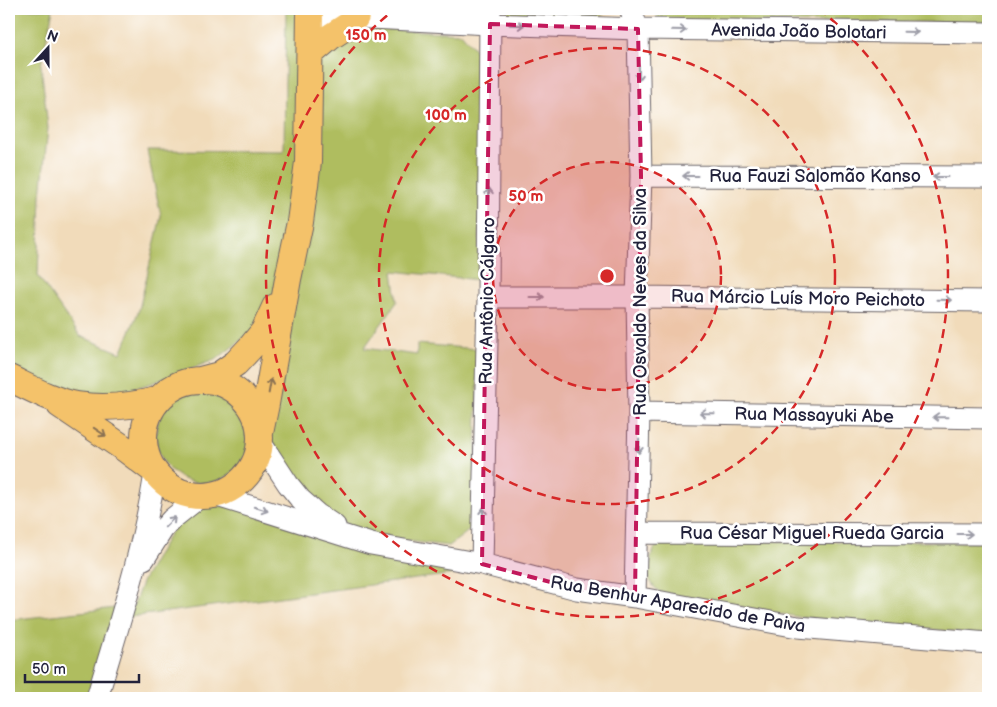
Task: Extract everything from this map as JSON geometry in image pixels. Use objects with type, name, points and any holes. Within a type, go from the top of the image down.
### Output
[{"type":"main road","points":[[259,437],[300,222],[308,162],[310,12]]},
{"type":"main road","points":[[310,54],[330,37],[350,24],[359,13]]},
{"type":"main road","points":[[9,378],[45,395],[76,405],[103,407],[142,404],[157,400],[176,386],[219,375],[236,363],[264,331],[288,279]]},
{"type":"main road","points":[[45,395],[128,451],[154,471],[168,486],[184,494],[208,496],[228,490],[240,482],[249,472],[256,460],[259,437],[254,412],[240,395],[221,384],[200,380]]},
{"type":"main road","points":[[154,471],[143,446],[145,421],[157,400]]},
{"type":"street","name":"Rua Osvaldo Neves da Silva","points":[[630,9],[638,29],[641,176],[637,297],[639,412],[635,597]]},
{"type":"street","name":"Avenida João Bolotari","points":[[310,12],[490,16],[638,29],[988,33]]},
{"type":"street","name":"Rua Antônio Cálgaro","points":[[482,564],[488,297],[490,16]]},
{"type":"street","name":"Rua Fauzi Salomão Kanso","points":[[641,176],[988,177]]},
{"type":"street","name":"Rua Márcio Luís Moro Peichoto","points":[[488,297],[988,301]]},
{"type":"street","name":"Rua Massayuki Abe","points":[[639,412],[988,418]]},
{"type":"street","name":"Rua Benhur Aparecido de Paiva","points":[[259,437],[300,500],[331,525],[371,544]]},
{"type":"street","points":[[96,698],[144,537],[154,471]]},
{"type":"street","name":"Rua Benhur Aparecido de Paiva","points":[[208,496],[371,544],[482,564],[577,589],[635,597],[798,627],[988,642]]},
{"type":"street","points":[[133,576],[163,529],[172,519],[208,496]]},
{"type":"street","name":"Rua César Miguel Rueda Garcia","points":[[636,533],[988,534]]},
{"type":"highlighted area","points":[[490,24],[638,29],[641,176],[635,597],[577,589],[482,564]]},
{"type":"green space","points":[[9,9],[53,9],[41,65],[48,128],[41,195],[38,276],[80,336],[121,353],[139,310],[161,216],[147,150],[284,151],[286,9],[304,9],[301,159],[281,277],[260,325],[217,359],[152,383],[98,399],[73,395],[9,369]]},
{"type":"green space","points":[[505,9],[609,10],[601,16],[509,13]]},
{"type":"green space","points":[[657,9],[988,9],[988,22],[662,23],[657,17]]},
{"type":"green space","points":[[383,29],[461,33],[482,58],[479,280],[393,271],[397,302],[364,348],[417,355],[417,344],[478,349],[475,526],[449,546],[374,537],[334,519],[305,492],[268,435],[320,57],[352,33]]},
{"type":"green space","points":[[203,389],[221,392],[236,403],[247,418],[250,436],[247,454],[236,469],[221,480],[203,483],[185,480],[170,469],[159,454],[156,436],[159,418],[170,403],[185,392]]},
{"type":"green space","points":[[209,506],[228,506],[476,571],[129,617],[143,580],[170,533],[190,513]]},
{"type":"green space","points":[[665,541],[988,542],[988,635],[799,617],[659,592],[650,580],[648,571],[654,549]]},
{"type":"green space","points":[[115,608],[87,698],[9,698],[9,620]]}]
